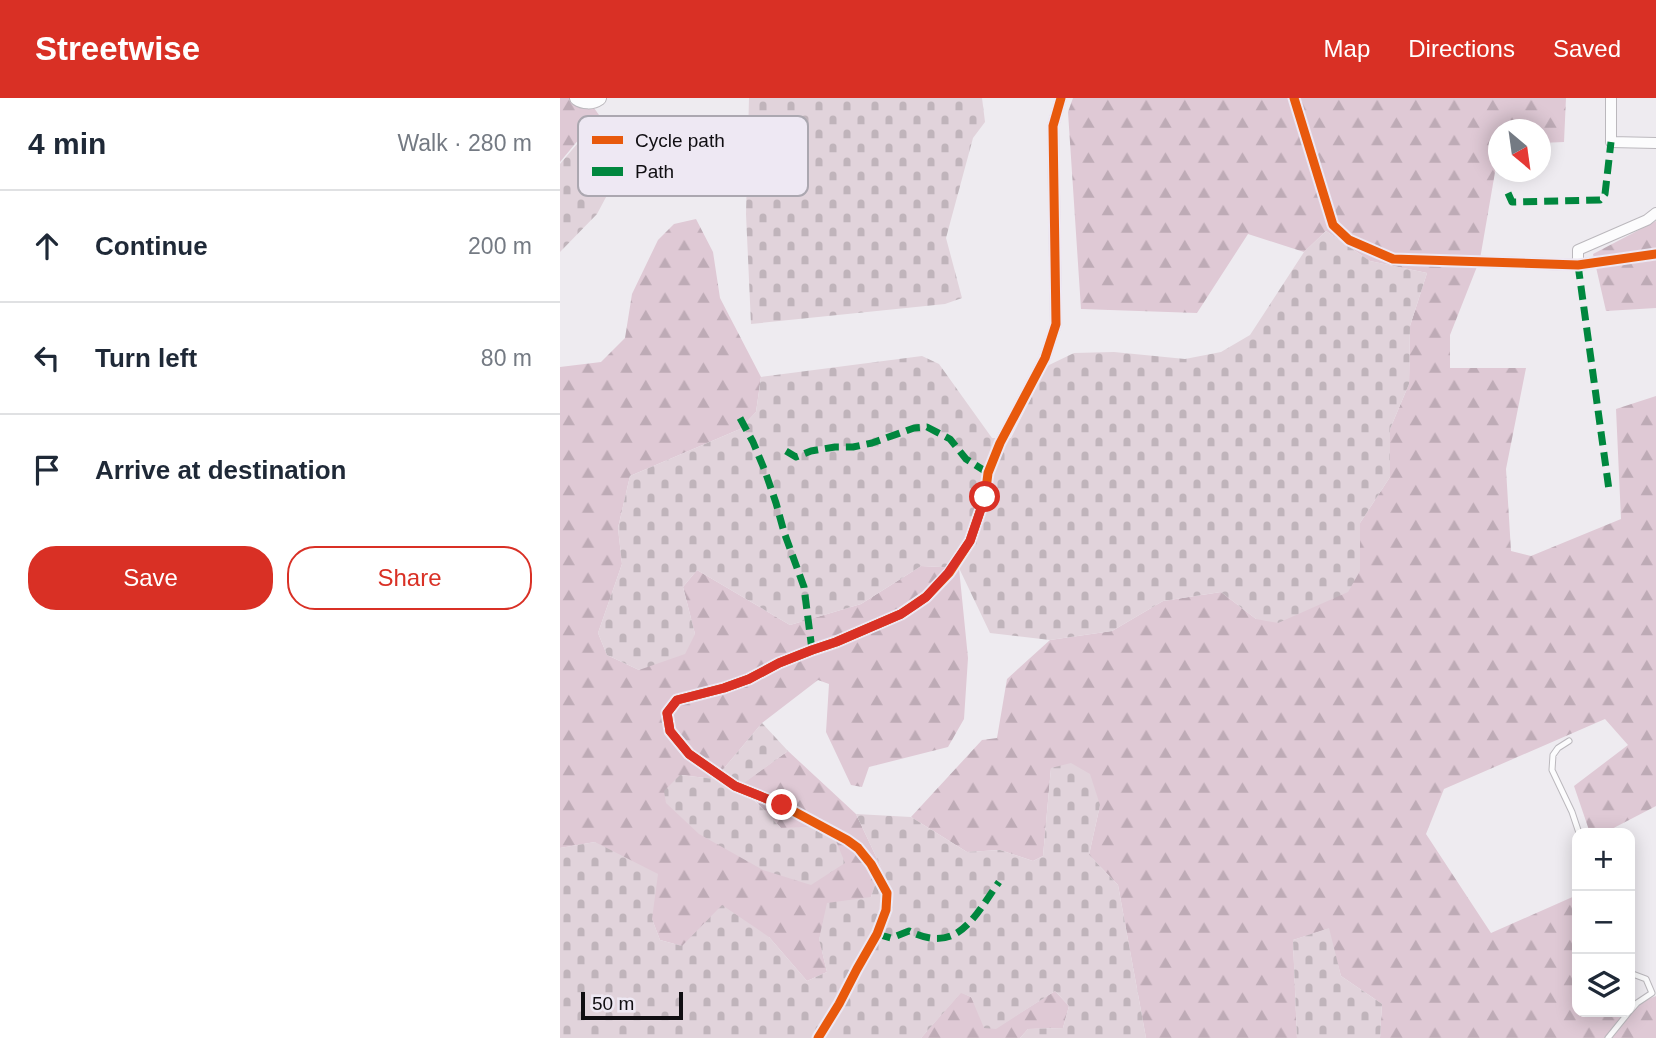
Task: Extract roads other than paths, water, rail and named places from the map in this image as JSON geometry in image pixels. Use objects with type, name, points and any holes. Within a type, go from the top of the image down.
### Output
[{"type":"street","points":[[577,98],[582,102],[599,98]]},
{"type":"street","points":[[818,1038],[877,934],[886,910],[887,892],[871,864],[858,848],[847,840],[782,805],[735,786],[689,754],[670,731],[667,713],[677,700],[749,679],[779,663],[901,614],[926,597],[948,573],[970,541],[985,497],[988,473],[1000,443],[1045,358],[1056,324],[1053,126],[1061,98]]},
{"type":"street","points":[[1294,98],[1333,225],[1349,240],[1393,259],[1578,265],[1656,254]]},
{"type":"street","points":[[1611,98],[1611,142],[1656,143]]},
{"type":"street","points":[[1578,265],[1578,250],[1647,220],[1656,213]]},
{"type":"lane","points":[[1569,741],[1553,755],[1552,770],[1577,828]]},
{"type":"lane","points":[[1635,975],[1646,979],[1654,992],[1635,1005]]},
{"type":"lane","points":[[1608,1038],[1624,1017]]}]
